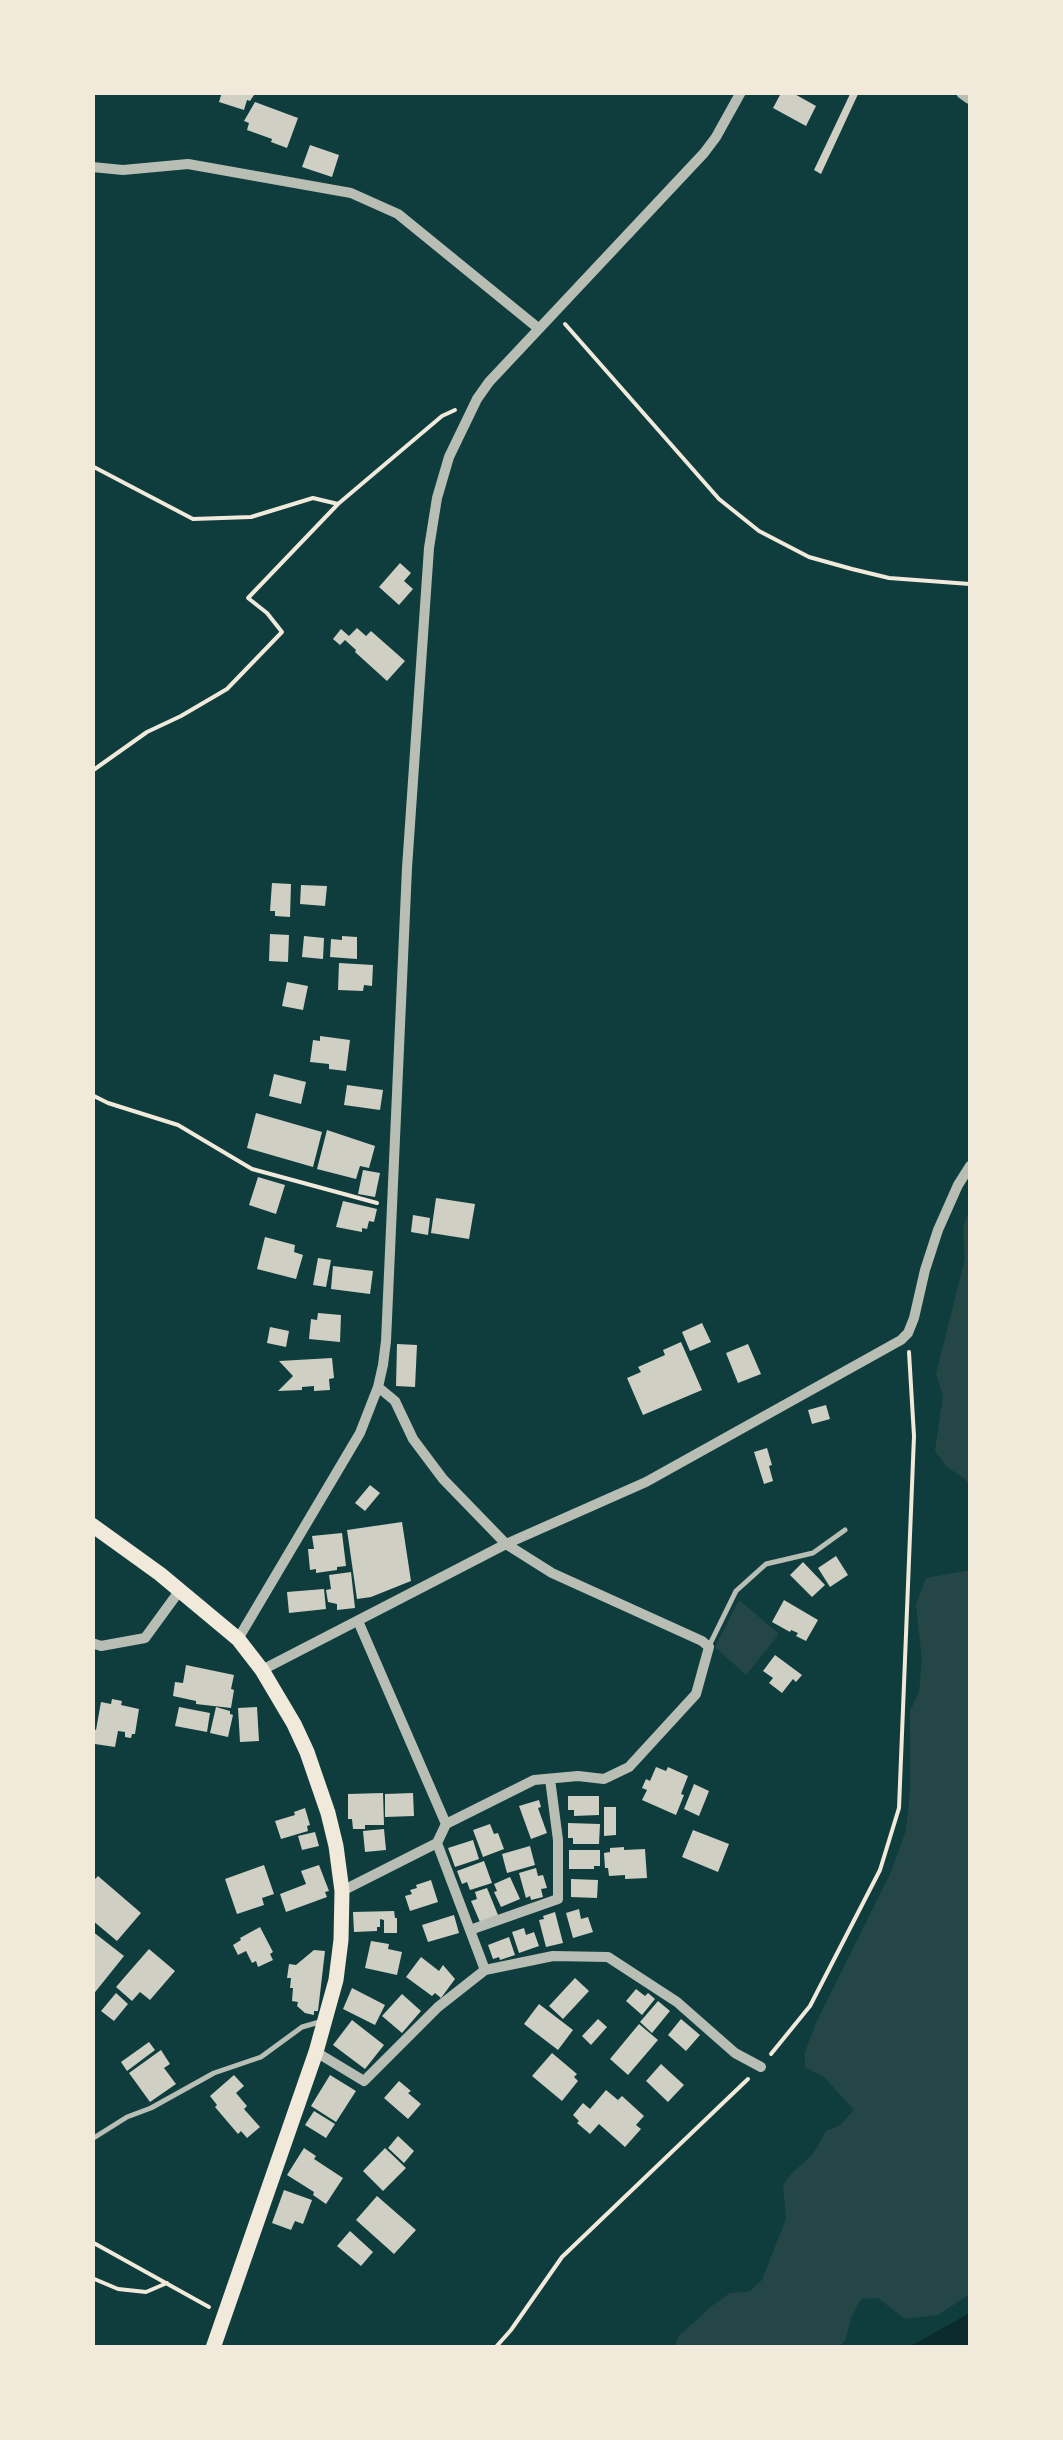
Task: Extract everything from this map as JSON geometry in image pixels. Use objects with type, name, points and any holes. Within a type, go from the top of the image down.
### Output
[{"type":"main road","points":[[92,1525],[180,1590],[238,1640],[262,1670],[294,1724],[316,1777],[336,1846],[342,1891],[338,1967],[326,2021],[214,2347]]},
{"type":"street","points":[[238,1640],[342,1466],[378,1387],[386,1341],[408,868],[430,548],[449,457],[477,399],[502,367],[704,153],[741,92]]},
{"type":"street","points":[[963,92],[970,97]]},
{"type":"street","points":[[92,167],[123,170],[188,164],[351,193],[398,214],[538,328]]},
{"type":"street","points":[[262,1670],[506,1544],[646,1482],[901,1340],[914,1318],[938,1230],[970,1166]]},
{"type":"street","points":[[342,1891],[436,1843],[446,1824],[534,1780],[578,1776],[604,1779],[629,1767],[696,1694],[709,1647],[552,1573],[506,1544],[443,1478],[413,1438],[395,1401],[378,1387]]},
{"type":"street","points":[[92,1643],[101,1646],[144,1638],[180,1590]]},
{"type":"street","points":[[358,1621],[446,1824]]},
{"type":"street","points":[[470,1930],[558,1899],[558,1840],[550,1778]]},
{"type":"street","points":[[436,1843],[486,1970]]},
{"type":"street","points":[[316,2052],[364,2081],[438,2007],[486,1970],[553,1956],[608,1957],[677,2002],[734,2053],[761,2067]]},
{"type":"lane","points":[[709,1647],[736,1591],[766,1564],[813,1553],[845,1530]]},
{"type":"lane","points":[[92,2139],[214,2074],[261,2057],[302,2028],[326,2021]]},
{"type":"path","points":[[554,312],[719,498],[759,531],[809,557],[852,569],[889,578],[970,584]]},
{"type":"path","points":[[92,771],[148,732],[227,689],[282,632],[268,613],[248,598],[338,504],[442,416],[477,399]]},
{"type":"path","points":[[92,466],[193,519],[250,516],[313,498],[338,504]]},
{"type":"path","points":[[92,1095],[178,1125],[252,1169],[391,1207]]},
{"type":"path","points":[[495,2348],[562,2258],[761,2067],[810,2006],[880,1870],[899,1808],[914,1436],[908,1332]]},
{"type":"path","points":[[92,2242],[226,2314]]},
{"type":"path","points":[[92,2278],[118,2289],[146,2292],[167,2283]]},
{"type":"shaded area","points":[[970,1208],[970,1487],[935,1451],[943,1395],[936,1374],[965,1259],[963,1227]]},
{"type":"shaded area","points":[[970,1570],[970,2294],[938,2315],[905,2319],[878,2298],[861,2299],[846,2339],[839,2347],[675,2347],[678,2337],[713,2305],[730,2293],[750,2291],[762,2280],[786,2219],[783,2185],[813,2154],[826,2131],[840,2125],[854,2110],[825,2078],[805,2067],[805,2052],[891,1872],[906,1830],[910,1711],[919,1692],[922,1660],[916,1605],[926,1578]]},
{"type":"shaded area","points":[[739,1600],[779,1634],[746,1675],[715,1647]]},
{"type":"shaded area","points":[[970,2311],[970,2347],[909,2347],[966,2315]]},
{"type":"building","points":[[222,92],[256,92],[247,100],[244,110],[219,102]]},
{"type":"building","points":[[775,92],[791,92],[816,106],[806,126],[773,108],[780,95]]},
{"type":"building","points":[[851,92],[859,92],[821,174],[814,170]]},
{"type":"building","points":[[255,102],[298,118],[287,148],[247,130],[249,123],[244,121]]},
{"type":"building","points":[[310,145],[339,155],[332,177],[302,167]]},
{"type":"building","points":[[400,563],[411,573],[404,581],[413,589],[399,605],[379,587]]},
{"type":"building","points":[[357,628],[366,636],[371,631],[405,661],[387,681],[345,640],[340,645],[333,639],[341,629],[349,636]]},
{"type":"building","points":[[272,883],[291,884],[290,917],[275,916],[275,911],[270,911]]},
{"type":"building","points":[[301,885],[327,886],[325,906],[300,904]]},
{"type":"building","points":[[270,934],[289,935],[288,962],[269,961]]},
{"type":"building","points":[[304,936],[324,938],[323,959],[302,957]]},
{"type":"building","points":[[342,936],[357,937],[357,959],[330,957],[331,939],[342,940]]},
{"type":"building","points":[[339,963],[373,965],[372,986],[364,985],[363,991],[338,990]]},
{"type":"building","points":[[287,982],[308,986],[303,1010],[282,1006]]},
{"type":"building","points":[[320,1036],[350,1040],[346,1071],[310,1062],[313,1040],[320,1041]]},
{"type":"building","points":[[274,1074],[306,1082],[301,1104],[269,1096]]},
{"type":"building","points":[[347,1085],[383,1090],[380,1110],[344,1105]]},
{"type":"building","points":[[256,1113],[322,1132],[313,1167],[247,1148]]},
{"type":"building","points":[[327,1130],[375,1146],[369,1168],[360,1166],[356,1179],[317,1169]]},
{"type":"building","points":[[363,1170],[380,1173],[375,1197],[358,1194]]},
{"type":"building","points":[[258,1177],[285,1185],[276,1214],[249,1205]]},
{"type":"building","points":[[436,1198],[475,1204],[469,1239],[431,1233]]},
{"type":"building","points":[[343,1201],[377,1209],[374,1222],[369,1221],[362,1232],[336,1227]]},
{"type":"building","points":[[413,1215],[430,1218],[428,1235],[411,1232]]},
{"type":"building","points":[[265,1237],[295,1245],[294,1252],[303,1255],[296,1279],[257,1269]]},
{"type":"building","points":[[318,1258],[331,1260],[326,1287],[313,1285]]},
{"type":"building","points":[[333,1266],[373,1271],[370,1294],[331,1289]]},
{"type":"building","points":[[318,1313],[341,1315],[340,1342],[309,1339],[311,1319],[317,1320]]},
{"type":"building","points":[[702,1323],[711,1342],[690,1351],[682,1332]]},
{"type":"building","points":[[270,1327],[289,1331],[286,1347],[267,1343]]},
{"type":"building","points":[[681,1342],[702,1390],[643,1415],[627,1378],[641,1372],[638,1367],[665,1355],[663,1350]]},
{"type":"building","points":[[397,1344],[417,1345],[415,1387],[396,1386]]},
{"type":"building","points":[[748,1344],[761,1374],[738,1383],[726,1353]]},
{"type":"building","points":[[332,1358],[334,1378],[329,1379],[330,1390],[314,1391],[314,1386],[278,1391],[293,1376],[279,1361]]},
{"type":"building","points":[[826,1405],[830,1419],[812,1424],[808,1410]]},
{"type":"building","points":[[767,1448],[773,1481],[764,1484],[754,1452]]},
{"type":"building","points":[[370,1485],[380,1493],[365,1511],[355,1503]]},
{"type":"building","points":[[402,1522],[411,1581],[357,1599],[347,1530]]},
{"type":"building","points":[[342,1533],[346,1566],[316,1573],[316,1569],[310,1570],[308,1549],[314,1549],[312,1536]]},
{"type":"building","points":[[836,1556],[848,1575],[830,1587],[818,1568]]},
{"type":"building","points":[[803,1562],[825,1585],[812,1597],[790,1575]]},
{"type":"building","points":[[351,1572],[355,1608],[337,1610],[337,1604],[328,1602],[329,1575]]},
{"type":"building","points":[[324,1589],[326,1609],[289,1613],[287,1592]]},
{"type":"building","points":[[784,1600],[818,1620],[806,1641],[796,1636],[798,1633],[772,1622]]},
{"type":"building","points":[[775,1655],[802,1675],[796,1682],[793,1679],[782,1693],[769,1683],[773,1678],[763,1671]]},
{"type":"building","points":[[186,1665],[234,1675],[231,1708],[196,1704],[173,1696],[175,1682],[183,1683]]},
{"type":"building","points":[[112,1699],[139,1709],[135,1734],[125,1737],[125,1732],[118,1731],[115,1747],[95,1744],[92,1729],[96,1730],[101,1702],[111,1704]]},
{"type":"building","points":[[179,1707],[210,1713],[207,1732],[175,1726]]},
{"type":"building","points":[[216,1707],[233,1715],[228,1737],[210,1733]]},
{"type":"building","points":[[257,1707],[259,1741],[240,1742],[238,1708]]},
{"type":"building","points":[[656,1767],[666,1771],[668,1767],[688,1776],[676,1815],[642,1800],[647,1790],[642,1788]]},
{"type":"building","points":[[694,1784],[709,1791],[699,1816],[684,1809]]},
{"type":"building","points":[[383,1793],[384,1825],[353,1829],[352,1819],[348,1819],[348,1794]]},
{"type":"building","points":[[413,1793],[414,1816],[385,1817],[385,1794]]},
{"type":"building","points":[[568,1796],[599,1796],[599,1815],[574,1816],[574,1810],[568,1810]]},
{"type":"building","points":[[539,1800],[547,1833],[531,1839],[519,1806]]},
{"type":"building","points":[[604,1807],[616,1807],[616,1835],[604,1836]]},
{"type":"building","points":[[305,1808],[308,1831],[281,1839],[275,1821]]},
{"type":"building","points":[[568,1823],[600,1824],[599,1844],[573,1844],[573,1838],[568,1838]]},
{"type":"building","points":[[490,1824],[504,1849],[483,1857],[473,1830]]},
{"type":"building","points":[[384,1829],[386,1850],[365,1852],[363,1831]]},
{"type":"building","points":[[693,1830],[729,1844],[718,1872],[682,1857]]},
{"type":"building","points":[[315,1832],[319,1846],[302,1850],[298,1836]]},
{"type":"building","points":[[473,1840],[479,1859],[455,1867],[448,1848]]},
{"type":"building","points":[[530,1846],[535,1865],[507,1873],[502,1854]]},
{"type":"building","points":[[610,1848],[645,1849],[647,1878],[609,1876],[604,1853],[610,1852]]},
{"type":"building","points":[[569,1850],[600,1850],[600,1866],[569,1869]]},
{"type":"building","points":[[484,1861],[492,1883],[470,1890],[467,1882],[462,1884],[457,1871]]},
{"type":"building","points":[[264,1865],[274,1894],[262,1898],[264,1905],[237,1914],[225,1879]]},
{"type":"building","points":[[319,1865],[329,1891],[325,1892],[327,1897],[286,1912],[280,1894],[306,1884],[301,1871]]},
{"type":"building","points":[[536,1868],[547,1888],[541,1889],[543,1897],[531,1900],[530,1896],[526,1898],[519,1873]]},
{"type":"building","points":[[98,1876],[141,1913],[117,1941],[92,1920],[92,1882]]},
{"type":"building","points":[[510,1877],[520,1899],[501,1907],[494,1884]]},
{"type":"building","points":[[571,1879],[598,1880],[597,1898],[571,1897]]},
{"type":"building","points":[[431,1880],[438,1902],[410,1911],[405,1896],[412,1894],[410,1890],[416,1885]]},
{"type":"building","points":[[487,1888],[498,1915],[480,1922],[471,1901],[477,1899],[475,1892]]},
{"type":"building","points":[[579,1909],[581,1919],[588,1917],[593,1932],[573,1938],[566,1913]]},
{"type":"building","points":[[394,1911],[397,1933],[384,1933],[384,1920],[380,1919],[377,1931],[354,1932],[353,1912]]},
{"type":"building","points":[[555,1912],[563,1943],[546,1947],[539,1920]]},
{"type":"building","points":[[454,1915],[459,1933],[428,1942],[422,1925]]},
{"type":"building","points":[[260,1927],[273,1960],[258,1967],[246,1951],[238,1955],[233,1945]]},
{"type":"building","points":[[524,1928],[526,1935],[534,1932],[539,1946],[519,1953],[512,1932]]},
{"type":"building","points":[[92,1931],[124,1956],[92,1996]]},
{"type":"building","points":[[509,1937],[515,1955],[493,1959],[488,1945]]},
{"type":"building","points":[[371,1941],[389,1944],[388,1949],[402,1952],[397,1975],[365,1968]]},
{"type":"building","points":[[149,1949],[175,1971],[150,2000],[140,1992],[132,2001],[116,1987]]},
{"type":"building","points":[[314,1950],[325,1951],[318,2011],[314,2015],[305,2013],[298,2002],[292,2001],[291,1978],[287,1978],[289,1964],[296,1965]]},
{"type":"building","points":[[421,1957],[439,1971],[443,1965],[455,1979],[441,1998],[406,1977]]},
{"type":"building","points":[[575,1978],[589,1991],[563,2019],[549,2006]]},
{"type":"building","points":[[352,1988],[385,2005],[375,2025],[343,2009]]},
{"type":"building","points":[[636,1989],[655,1999],[642,2015],[626,2001]]},
{"type":"building","points":[[116,1993],[128,2004],[114,2021],[101,2011]]},
{"type":"building","points":[[402,1994],[421,2011],[402,2033],[382,2016]]},
{"type":"building","points":[[658,2001],[670,2011],[652,2033],[640,2022]]},
{"type":"building","points":[[539,2004],[573,2030],[558,2050],[524,2024]]},
{"type":"building","points":[[598,2019],[607,2027],[591,2045],[582,2036]]},
{"type":"building","points":[[681,2019],[700,2035],[686,2051],[668,2035]]},
{"type":"building","points":[[352,2020],[384,2045],[365,2069],[333,2045]]},
{"type":"building","points":[[639,2024],[658,2040],[628,2075],[610,2059]]},
{"type":"building","points":[[149,2042],[155,2050],[127,2071],[121,2062]]},
{"type":"building","points":[[161,2050],[170,2064],[164,2068],[176,2084],[150,2102],[129,2073]]},
{"type":"building","points":[[552,2053],[577,2074],[574,2077],[578,2081],[562,2101],[532,2076]]},
{"type":"building","points":[[661,2064],[684,2085],[668,2102],[646,2081]]},
{"type":"building","points":[[234,2075],[244,2086],[236,2093],[247,2106],[244,2109],[260,2127],[247,2138],[241,2131],[238,2134],[210,2096]]},
{"type":"building","points":[[330,2075],[356,2091],[336,2122],[311,2106]]},
{"type":"building","points":[[399,2081],[421,2104],[408,2119],[384,2098]]},
{"type":"building","points":[[606,2090],[618,2100],[622,2096],[644,2116],[636,2125],[641,2129],[625,2147],[599,2124],[590,2134],[573,2115],[583,2103],[590,2109]]},
{"type":"building","points":[[314,2111],[335,2124],[326,2138],[305,2125]]},
{"type":"building","points":[[398,2136],[414,2151],[404,2163],[388,2148]]},
{"type":"building","points":[[304,2148],[343,2178],[326,2204],[287,2175]]},
{"type":"building","points":[[385,2148],[406,2168],[383,2191],[363,2171]]},
{"type":"building","points":[[284,2190],[312,2200],[303,2224],[295,2221],[291,2230],[272,2223]]},
{"type":"building","points":[[377,2196],[416,2230],[394,2254],[356,2220]]},
{"type":"building","points":[[350,2231],[373,2252],[361,2266],[337,2246]]}]
